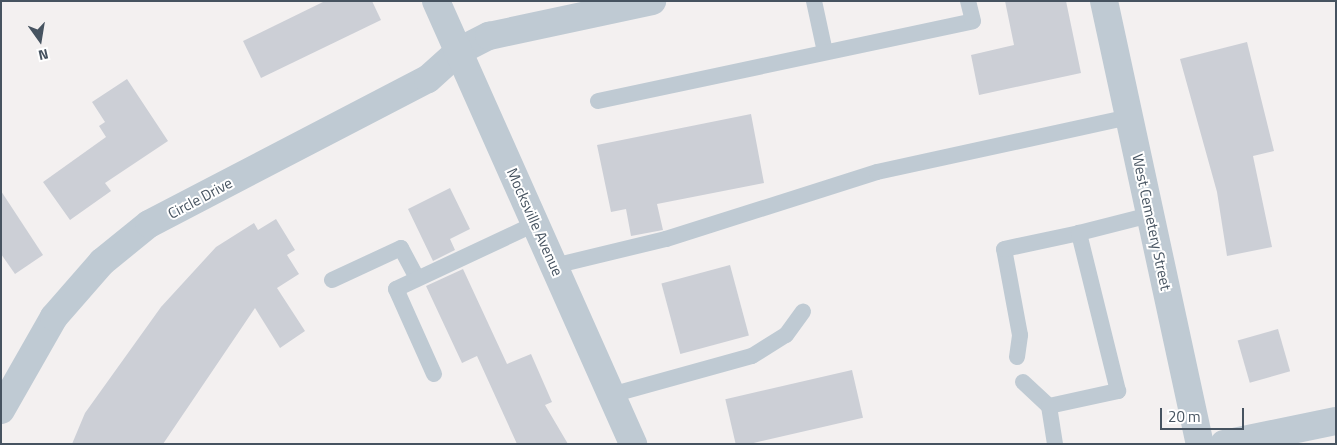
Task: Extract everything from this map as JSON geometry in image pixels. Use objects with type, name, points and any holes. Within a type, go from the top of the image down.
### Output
[{"type":"street","name":"Mocksville Avenue","points":[[436,1],[633,444]]},
{"type":"street","name":"Circle Drive","points":[[1,410],[54,317],[102,262],[149,224],[428,79],[459,51],[489,36],[652,1]]},
{"type":"street","name":"West Cemetery Street","points":[[1104,1],[1200,444]]},
{"type":"street","points":[[1224,444],[1336,420]]},
{"type":"lane","points":[[814,1],[825,52]]},
{"type":"lane","points":[[598,100],[973,21],[968,1]]},
{"type":"lane","points":[[554,266],[666,239],[877,172],[1129,117]]},
{"type":"lane","points":[[1017,357],[1020,334],[1004,249],[1079,233],[1150,214]]},
{"type":"lane","points":[[434,374],[396,289],[536,224]]},
{"type":"lane","points":[[1049,406],[1118,391],[1079,233]]},
{"type":"lane","points":[[332,280],[402,248],[417,278]]},
{"type":"lane","points":[[611,395],[752,356],[786,335],[803,312]]},
{"type":"lane","points":[[1023,382],[1049,406],[1055,444]]},
{"type":"building","points":[[325,1],[372,1],[381,20],[261,78],[243,41]]},
{"type":"building","points":[[1005,1],[1066,1],[1081,73],[979,95],[971,55],[1014,45]]},
{"type":"building","points":[[1247,42],[1274,151],[1253,156],[1272,247],[1227,256],[1217,192],[1180,59]]},
{"type":"building","points":[[127,79],[168,141],[105,183],[111,191],[70,220],[43,182],[106,137],[99,126],[105,122],[92,102]]},
{"type":"building","points":[[751,114],[764,183],[657,204],[663,230],[631,236],[626,209],[611,212],[597,145]]},
{"type":"building","points":[[450,188],[470,229],[450,239],[455,250],[433,261],[408,209]]},
{"type":"building","points":[[1,191],[43,255],[15,274],[1,254]]},
{"type":"building","points":[[276,219],[295,250],[287,255],[299,274],[277,288],[305,331],[280,348],[255,308],[163,444],[72,444],[85,413],[161,307],[216,247],[254,223],[258,230]]},
{"type":"building","points":[[730,265],[749,336],[680,354],[661,283]]},
{"type":"building","points":[[463,269],[507,364],[531,354],[552,402],[545,405],[568,444],[517,444],[477,356],[462,363],[426,286]]},
{"type":"building","points":[[1278,329],[1290,371],[1250,383],[1238,341]]},
{"type":"building","points":[[852,370],[863,418],[749,444],[736,444],[725,399]]}]
